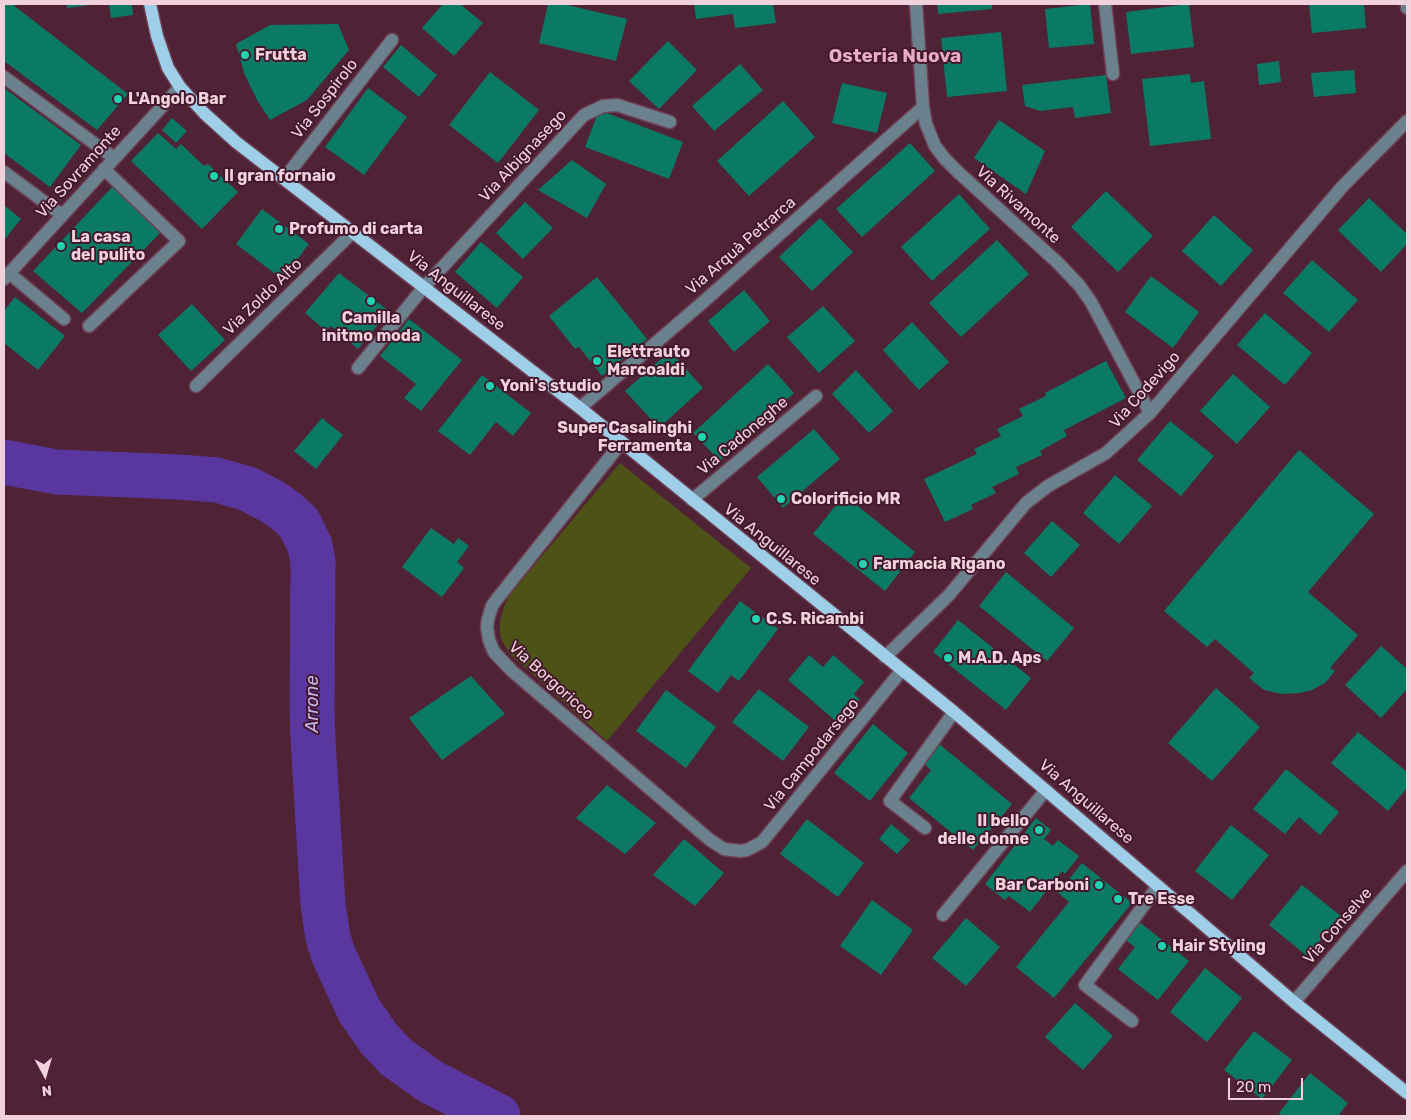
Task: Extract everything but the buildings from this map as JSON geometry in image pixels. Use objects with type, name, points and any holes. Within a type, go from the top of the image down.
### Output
[{"type":"main road","name":"Via Anguillarese","points":[[150,4],[157,36],[168,68],[180,87],[205,114],[236,142],[580,408],[954,712],[1294,1002],[1407,1093]]},
{"type":"street","name":"Via Rivamonte","points":[[916,4],[923,107],[931,138],[945,159],[1057,262],[1079,285],[1091,302],[1150,412]]},
{"type":"street","points":[[1106,4],[1113,74]]},
{"type":"street","name":"Via Sospirolo","points":[[284,179],[392,40]]},
{"type":"street","points":[[4,77],[114,158]]},
{"type":"street","name":"Via Sovramonte","points":[[6,276],[180,87]]},
{"type":"street","name":"Via Albignasego","points":[[358,368],[424,287],[588,112],[603,106],[617,105],[670,122]]},
{"type":"street","name":"Via Arquà Petrarca","points":[[580,408],[702,303],[923,107]]},
{"type":"street","name":"Via Codevigo","points":[[885,657],[949,595],[1026,504],[1048,486],[1106,453],[1150,412],[1342,187],[1407,121]]},
{"type":"street","points":[[89,326],[179,241],[104,169]]},
{"type":"street","points":[[4,172],[62,215]]},
{"type":"street","name":"Via Zoldo Alto","points":[[196,386],[353,232]]},
{"type":"street","points":[[6,276],[64,319]]},
{"type":"street","name":"Via Cadoneghe","points":[[692,500],[816,396]]},
{"type":"street","name":"Via Borgoricco","points":[[621,443],[492,606],[487,627],[489,640],[494,652],[512,671],[710,840],[724,849],[740,851]]},
{"type":"street","name":"Via Campodarsego","points":[[740,851],[755,846],[767,836],[902,670]]},
{"type":"street","points":[[925,828],[890,801],[954,712]]},
{"type":"street","points":[[943,915],[1046,790]]},
{"type":"street","name":"Via Conselve","points":[[1294,1002],[1407,871]]},
{"type":"street","points":[[1132,1021],[1085,985],[1158,886]]},
{"type":"green space","points":[[620,463],[751,568],[607,741],[510,654],[502,641],[500,621],[510,594]]},
{"type":"waterway","name":"Arrone","points":[[4,462],[57,472],[217,480],[248,489],[273,502],[299,523],[310,546],[313,562],[313,739],[323,904],[328,938],[334,956],[359,1010],[379,1039],[396,1057],[431,1082],[498,1116]]},
{"type":"place","name":"Frutta","points":[[245,55]]},
{"type":"place","name":"L'Angolo Bar","points":[[118,99]]},
{"type":"place","name":"Il gran fornaio","points":[[214,176]]},
{"type":"place","name":"Profumo di carta","points":[[279,229]]},
{"type":"place","name":"La casa del pulito","points":[[61,246]]},
{"type":"place","name":"Camilla initmo moda","points":[[371,301]]},
{"type":"place","name":"Elettrauto Marcoaldi","points":[[597,361]]},
{"type":"place","name":"Yoni's studio","points":[[490,386]]},
{"type":"place","name":"Super Casalinghi Ferramenta","points":[[702,437]]},
{"type":"place","name":"Colorificio MR","points":[[781,499]]},
{"type":"place","name":"Farmacia Rigano","points":[[863,564]]},
{"type":"place","name":"C.S. Ricambi","points":[[756,619]]},
{"type":"place","name":"M.A.D. Aps","points":[[948,658]]},
{"type":"place","name":"Il bello delle donne","points":[[1039,830]]},
{"type":"place","name":"Bar Carboni","points":[[1099,885]]},
{"type":"place","name":"Tre Esse","points":[[1118,899]]},
{"type":"place","name":"Hair Styling","points":[[1162,946]]},
{"type":"district","name":"Osteria Nuova","points":[[895,57]]}]
